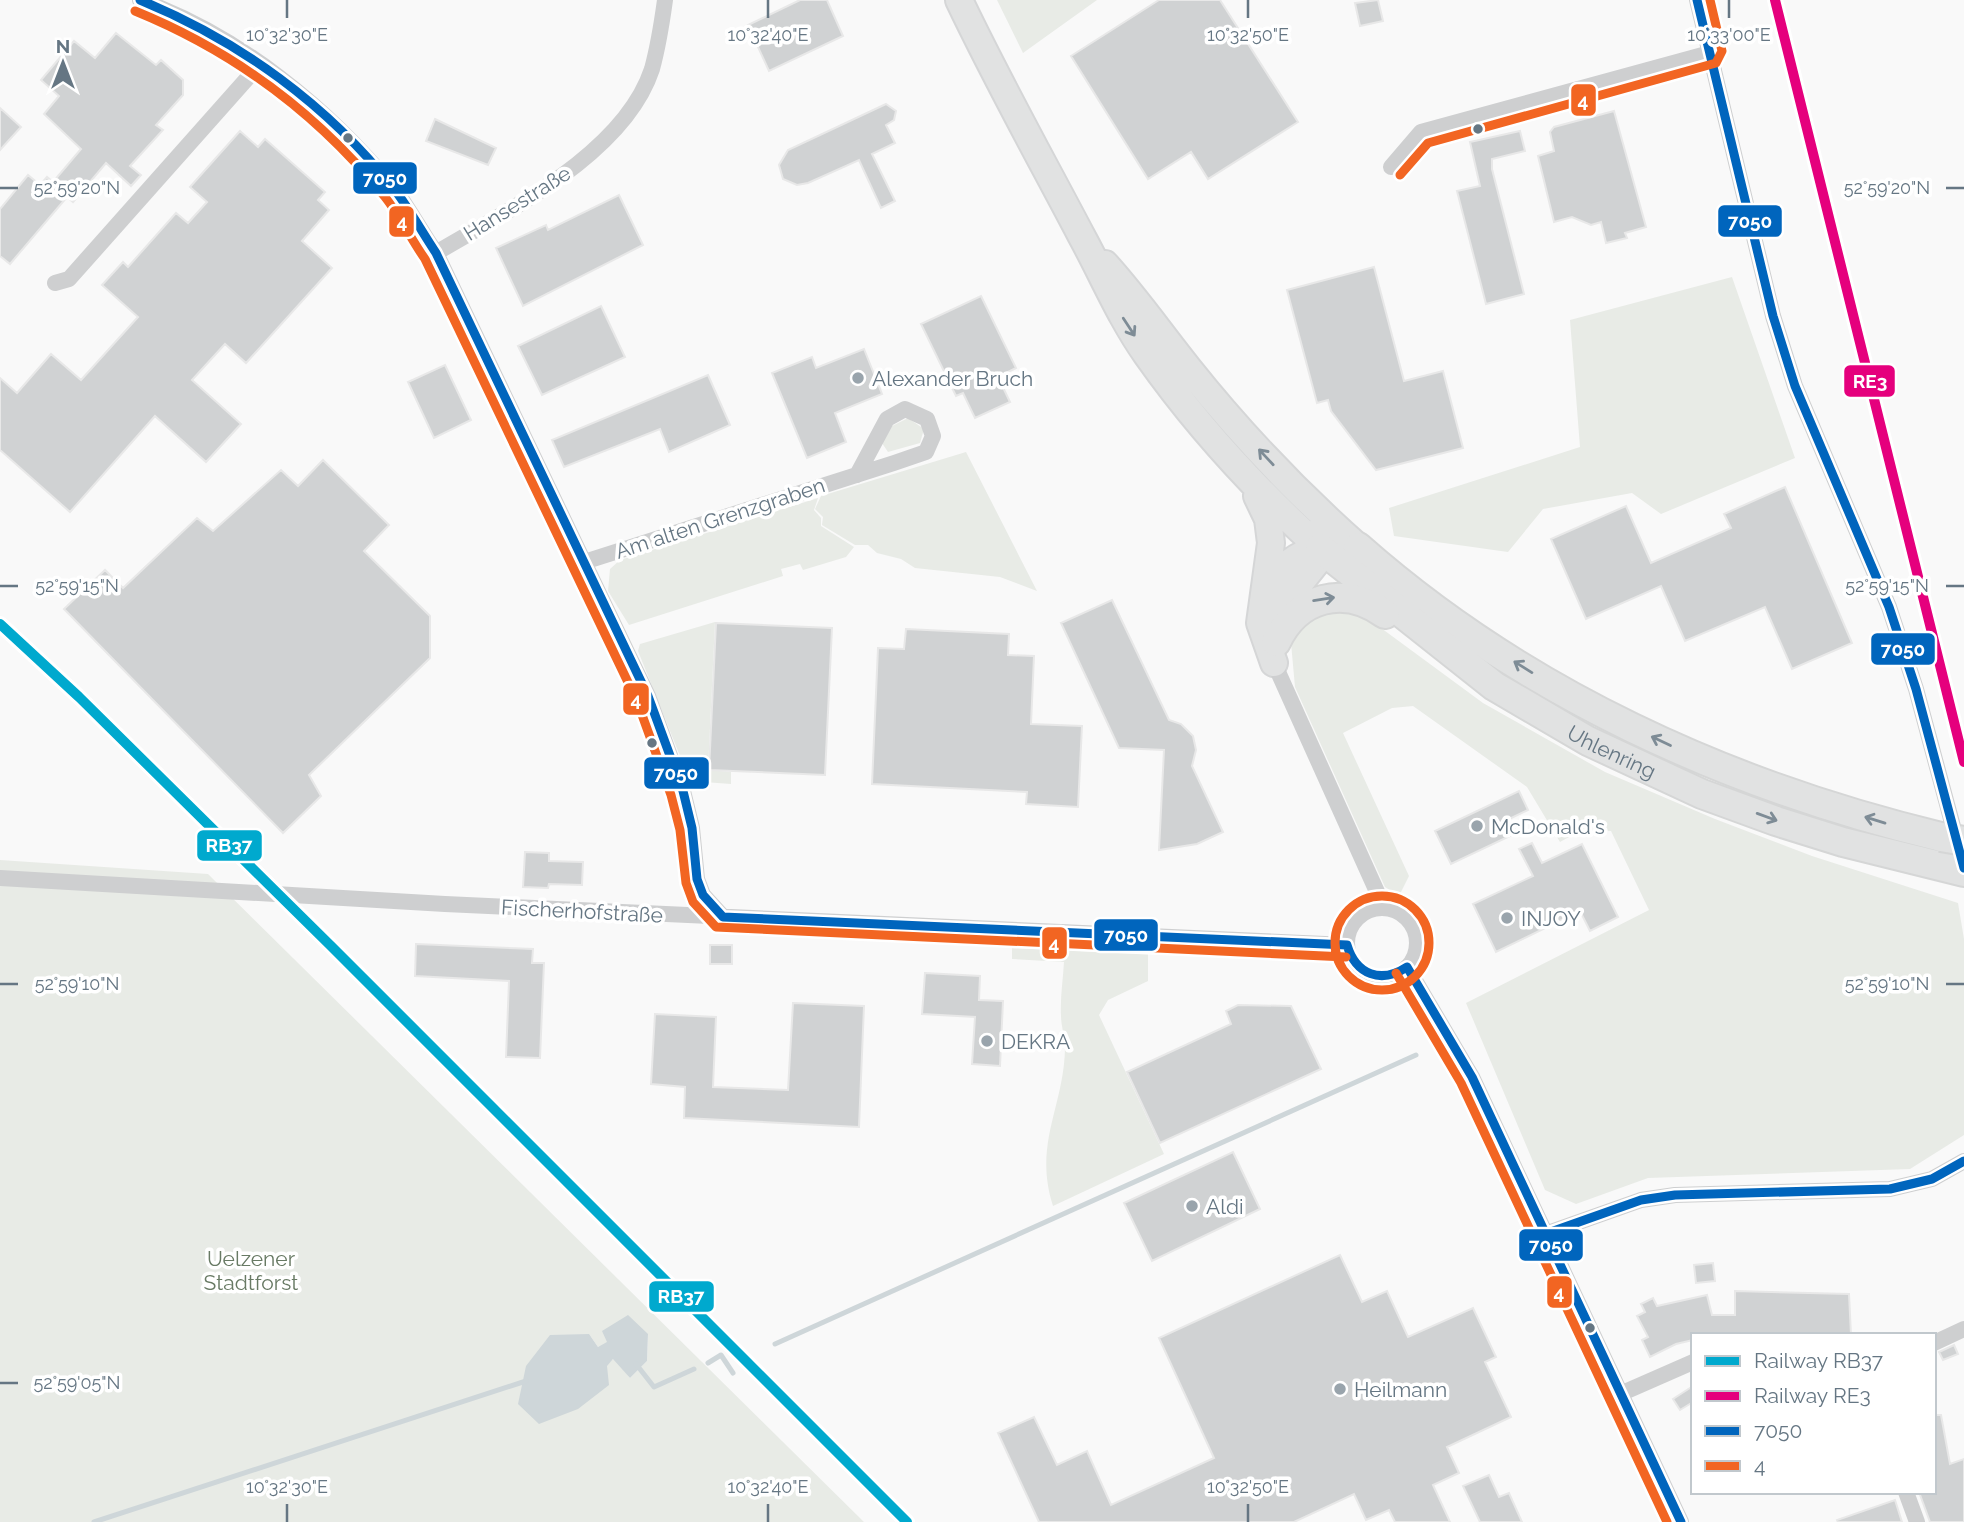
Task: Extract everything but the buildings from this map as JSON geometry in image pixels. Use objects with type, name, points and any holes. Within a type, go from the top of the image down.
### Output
[{"type":"highway","name":"Uhlenring","points":[[1358,547],[1485,643],[1532,673],[1623,723],[1756,782],[1873,820],[1952,839]]},
{"type":"highway","name":"Uhlenring","points":[[1320,548],[1494,686],[1588,741],[1702,794],[1843,842],[1959,870]]},
{"type":"highway","points":[[1275,653],[1294,615],[1314,600],[1356,599],[1374,606],[1443,657],[1494,686]]},
{"type":"main road","points":[[959,0],[1087,244],[1117,310],[1147,355],[1202,427],[1247,477],[1320,548]]},
{"type":"main road","points":[[1087,244],[1133,295],[1227,415],[1314,506],[1358,547]]},
{"type":"main road","points":[[1247,477],[1265,510],[1270,528],[1266,591],[1260,623],[1275,653]]},
{"type":"main road","points":[[1275,653],[1288,598],[1316,563],[1320,548],[1320,530],[1314,506]]},
{"type":"main road","points":[[1266,591],[1288,564],[1320,548],[1340,545],[1358,547]]},
{"type":"street","points":[[140,0],[176,13],[219,35],[307,99],[347,137],[396,192],[436,253],[648,696],[671,754],[692,828],[697,879],[703,895],[723,917]]},
{"type":"street","name":"Hansestraße","points":[[436,253],[568,173],[616,128],[651,70],[665,0]]},
{"type":"street","points":[[1697,0],[1773,316],[1795,386],[1889,607],[1916,689],[1959,870]]},
{"type":"street","points":[[1391,167],[1421,132],[1710,53]]},
{"type":"street","points":[[55,283],[69,279],[260,64]]},
{"type":"street","name":"Am alten Grenzgraben","points":[[584,562],[856,475],[926,452],[933,436],[927,418],[905,409],[887,419],[856,475]]},
{"type":"street","points":[[1275,653],[1378,894],[1380,908]]},
{"type":"street","name":"Fischerhofstraße","points":[[0,878],[423,903],[1347,945]]},
{"type":"street","points":[[1380,908],[1404,915],[1416,932],[1416,953],[1407,967],[1391,976],[1372,976],[1356,965],[1347,945],[1349,932],[1357,918],[1380,908]]},
{"type":"street","points":[[1407,967],[1472,1077],[1681,1522]]},
{"type":"street","points":[[1545,1234],[1641,1200],[1675,1195],[1890,1189],[1932,1179],[1964,1161]]},
{"type":"street","points":[[1936,1342],[1964,1329]]},
{"type":"street","points":[[1620,1394],[1691,1363]]},
{"type":"street","points":[[1907,1494],[1917,1522]]},
{"type":"green space","points":[[997,0],[1097,0],[1023,53]]},
{"type":"green space","points":[[1732,277],[1795,458],[1661,514],[1632,493],[1543,509],[1508,552],[1394,536],[1389,508],[1580,447],[1570,320]]},
{"type":"green space","points":[[908,418],[924,429],[920,443],[888,452],[882,443],[888,428]]},
{"type":"green space","points":[[966,452],[1037,591],[1000,577],[915,568],[901,559],[877,553],[868,545],[855,545],[822,525],[823,517],[815,509],[821,496]]},
{"type":"green space","points":[[818,498],[814,510],[821,518],[821,526],[854,547],[846,557],[803,570],[800,564],[781,569],[783,576],[629,625],[608,591],[610,569],[620,560]]},
{"type":"green space","points":[[1324,611],[1362,614],[1483,703],[1605,772],[1715,819],[1812,856],[1958,903],[1964,939],[1964,1135],[1910,1169],[1648,1178],[1576,1204],[1545,1190],[1466,1003],[1649,910],[1611,831],[1578,832],[1560,842],[1527,787],[1413,706],[1392,708],[1343,733],[1409,876],[1399,896],[1385,887],[1295,687],[1291,643],[1298,627]]},
{"type":"green space","points":[[715,622],[708,770],[731,772],[731,784],[690,781],[638,651],[640,644]]},
{"type":"green space","name":"Uelzener Stadtforst","points":[[0,860],[208,874],[864,1522],[0,1522]],"holes":[[[589,1334],[598,1347],[648,1334],[647,1361],[630,1378],[614,1358],[607,1365]]]},
{"type":"green space","points":[[1012,948],[1148,954],[1148,981],[1108,1000],[1099,1015],[1164,1154],[1053,1206],[1046,1163],[1063,1069],[1065,1044],[1061,1009],[1064,962],[1012,959]]},
{"type":"shaded area","points":[[628,1315],[648,1334],[647,1361],[630,1378],[613,1359],[607,1366],[609,1385],[578,1409],[539,1424],[518,1404],[526,1366],[550,1335],[589,1334],[598,1347],[607,1342],[602,1331]]},
{"type":"waterway","points":[[775,1344],[1416,1055]]},
{"type":"waterway","points":[[708,1363],[721,1355],[733,1373]]},
{"type":"waterway","points":[[636,1364],[654,1387],[694,1369]]},
{"type":"waterway","points":[[94,1522],[526,1381]]},
{"type":"rail line","name":"RE3","points":[[1775,0],[1964,762]]},
{"type":"rail line","name":"RB37","points":[[0,624],[79,697],[330,945],[907,1522]]},
{"type":"transit line","name":"7050","points":[[140,0],[213,35],[280,78],[341,130],[369,159],[411,213],[436,253],[648,696],[683,791],[692,828],[697,879],[703,895],[723,917],[1347,945],[1357,963],[1371,974],[1388,975],[1407,967],[1472,1077],[1681,1522]]},
{"type":"transit line","name":"7050","points":[[1697,0],[1773,316],[1795,386],[1889,607],[1916,689],[1964,868]]},
{"type":"transit line","name":"4","points":[[1400,175],[1428,143],[1716,63],[1722,51],[1710,0]]},
{"type":"transit line","name":"4","points":[[135,11],[206,45],[272,88],[331,139],[359,167],[396,212],[425,259],[637,701],[671,795],[680,830],[686,883],[693,902],[716,927],[1346,957]]},
{"type":"transit line","name":"4","points":[[1382,896],[1400,900],[1415,910],[1425,925],[1429,943],[1425,961],[1415,976],[1400,986],[1382,990],[1364,986],[1349,976],[1339,961],[1335,943],[1339,925],[1349,910],[1364,900],[1382,896]]},
{"type":"transit line","name":"4","points":[[1396,973],[1461,1083],[1667,1522]]},
{"type":"transit line","name":"7050","points":[[1545,1234],[1641,1200],[1675,1195],[1890,1189],[1932,1179],[1964,1161]]},
{"type":"place","name":"Alexander Bruch","points":[[858,378]]},
{"type":"place","name":"McDonald's","points":[[1477,826]]},
{"type":"place","name":"INJOY","points":[[1507,918]]},
{"type":"place","name":"DEKRA","points":[[987,1041]]},
{"type":"place","name":"Aldi","points":[[1192,1206]]},
{"type":"place","name":"Heilmann","points":[[1340,1389]]}]
